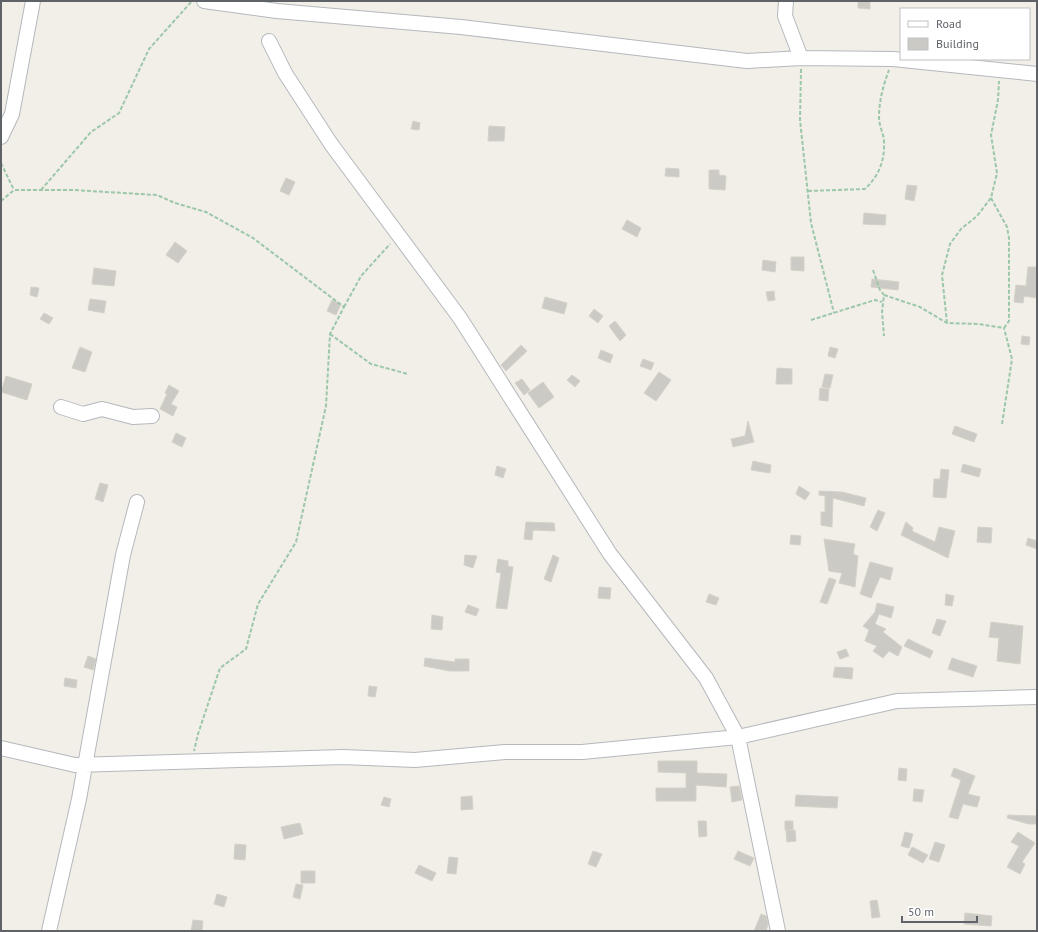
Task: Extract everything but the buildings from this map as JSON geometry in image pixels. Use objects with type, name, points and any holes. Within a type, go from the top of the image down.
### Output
[{"type":"street","points":[[1,136],[12,114],[32,1]]},
{"type":"street","points":[[204,1],[277,11],[460,27],[747,61],[801,58],[900,60]]},
{"type":"street","points":[[786,1],[785,16],[801,58]]},
{"type":"street","points":[[269,41],[285,73],[331,144],[460,318],[610,554],[706,678],[738,737],[778,931]]},
{"type":"street","points":[[902,60],[1037,74]]},
{"type":"street","points":[[61,407],[83,414],[102,409],[133,417],[152,416]]},
{"type":"street","points":[[49,931],[79,799],[105,664],[123,555],[137,502]]},
{"type":"street","points":[[1,748],[75,765],[192,760],[343,757],[415,760],[505,752],[582,752],[738,737],[897,701],[1037,697]]},
{"type":"path","points":[[41,190],[91,132],[119,113],[149,49],[192,1]]},
{"type":"path","points":[[801,58],[800,120],[811,223],[817,253],[834,313]]},
{"type":"path","points":[[808,191],[853,191],[865,189],[876,179],[882,162],[884,141],[879,120],[879,99],[893,59]]},
{"type":"path","points":[[947,323],[942,275],[950,244],[961,229],[977,216],[991,198],[997,173],[991,135],[998,100],[1000,71]]},
{"type":"path","points":[[1,163],[14,190]]},
{"type":"path","points":[[1,201],[14,190],[157,195],[175,203],[206,212],[253,238],[344,307]]},
{"type":"path","points":[[991,198],[1007,227],[1009,238],[1009,321],[1004,328]]},
{"type":"path","points":[[192,760],[198,734],[220,668],[246,649],[258,604],[296,542],[326,406],[330,334],[361,276],[398,235]]},
{"type":"path","points":[[873,270],[880,290],[884,296],[920,307],[947,323],[978,324],[1004,328]]},
{"type":"path","points":[[884,296],[882,302],[884,336]]},
{"type":"path","points":[[811,320],[875,300],[882,302]]},
{"type":"path","points":[[1002,424],[1012,359],[1004,328]]},
{"type":"path","points":[[330,334],[371,364],[408,374]]}]
